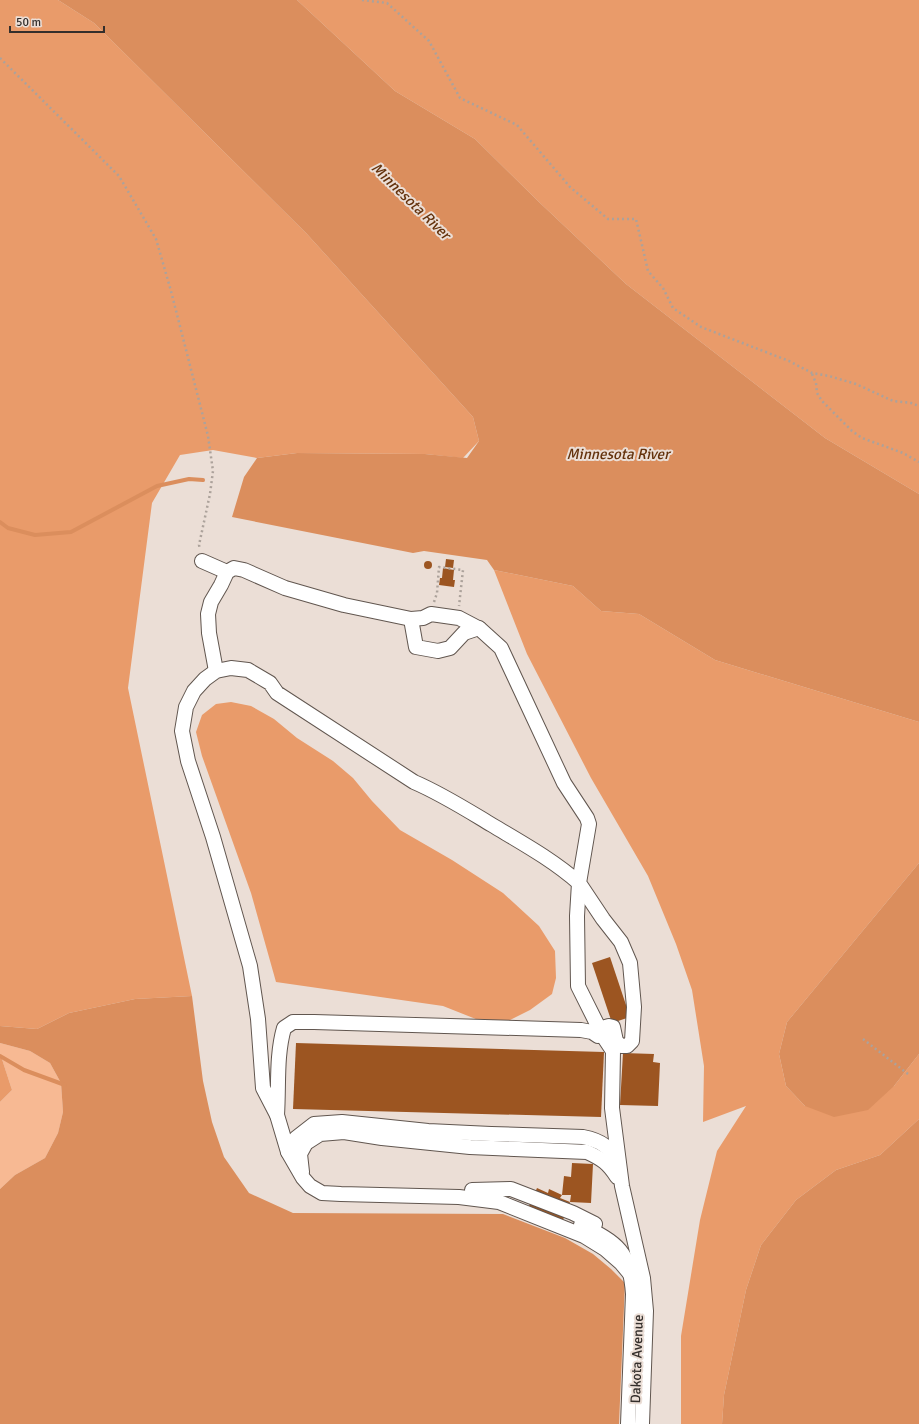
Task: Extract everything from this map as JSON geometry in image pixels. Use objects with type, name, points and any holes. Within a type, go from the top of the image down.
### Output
[{"type":"lane","points":[[202,561],[227,572]]},
{"type":"lane","points":[[216,671],[209,633],[208,614],[211,602],[227,572],[234,568],[244,570],[284,588],[318,598],[411,619],[423,618],[431,614],[459,618],[489,635],[501,648],[564,783],[587,818],[589,824],[578,883],[578,986],[613,1051],[612,1108],[622,1186]]},
{"type":"lane","points":[[411,619],[416,647],[438,651],[450,648],[464,633],[479,628]]},
{"type":"lane","points":[[602,1029],[621,1046],[627,1046],[632,1041],[634,1018],[630,963],[621,942],[578,883],[563,869],[533,849],[437,792],[414,782],[277,693],[270,683],[248,670],[230,668],[216,671],[205,679],[194,691],[186,707],[182,731],[188,762],[213,838],[250,966],[258,1018],[263,1088],[277,1115],[288,1152],[303,1178],[310,1186],[322,1193],[459,1197],[499,1202],[584,1236],[605,1249],[632,1275]]},
{"type":"lane","points":[[277,1115],[280,1042],[284,1028],[293,1022],[581,1030],[602,1029],[634,1018]]},
{"type":"lane","points":[[288,1152],[296,1138],[314,1124],[342,1122],[428,1131],[584,1136],[592,1138],[607,1146],[614,1156],[643,1278],[646,1311],[642,1424]]},
{"type":"lane","points":[[303,1178],[300,1154],[306,1143],[320,1134],[344,1132],[382,1138],[470,1147],[587,1152],[600,1158],[610,1166],[622,1186]]},
{"type":"lane","points":[[363,1195],[430,1188],[472,1190],[509,1195],[582,1225],[607,1238],[621,1250],[632,1275],[633,1294],[628,1424]]},
{"type":"lane","name":"Dakota Avenue","points":[[472,1190],[511,1189],[574,1213],[610,1232],[626,1248],[634,1261],[638,1275],[639,1294],[634,1424]]},
{"type":"path","points":[[362,0],[387,3],[429,41],[460,98],[517,125],[570,187],[608,219],[636,220],[648,271],[663,288],[673,308],[701,327],[800,365],[812,373],[829,376],[856,384],[893,401],[911,403],[919,406]]},
{"type":"path","points":[[0,58],[119,176],[156,239],[171,291],[208,436],[213,472],[199,545],[202,561]]},
{"type":"path","points":[[812,373],[816,383],[817,393],[822,401],[852,431],[862,438],[903,453],[919,462]]},
{"type":"path","points":[[431,614],[437,593],[439,567],[463,570],[459,602],[459,618]]},
{"type":"path","points":[[863,1039],[908,1074]]},
{"type":"shaded area","points":[[0,0],[58,0],[94,23],[306,233],[473,417],[479,441],[463,458],[425,454],[297,453],[257,458],[213,450],[180,455],[152,503],[128,688],[192,996],[135,999],[69,1013],[37,1029],[0,1026]]},
{"type":"shaded area","points":[[297,0],[919,0],[919,494],[825,438],[626,284],[475,139],[395,91]]},
{"type":"shaded area","points":[[494,570],[573,586],[601,611],[639,614],[715,660],[919,722],[919,863],[787,1022],[779,1054],[786,1086],[805,1106],[894,1086],[919,1054],[919,1119],[880,1155],[836,1170],[796,1200],[761,1245],[746,1290],[724,1395],[722,1424],[681,1424],[681,1336],[700,1220],[717,1151],[746,1106],[703,1122],[704,1066],[692,990],[676,944],[648,876],[591,778],[527,654]]},
{"type":"shaded area","points":[[231,702],[251,706],[274,719],[297,738],[333,761],[353,778],[372,801],[400,830],[452,860],[503,893],[539,926],[555,951],[556,978],[552,994],[530,1010],[496,1027],[443,1006],[276,982],[251,893],[202,756],[196,732],[202,715],[216,704]]},
{"type":"shaded area","points":[[0,1043],[30,1051],[50,1063],[61,1083],[63,1112],[58,1133],[45,1158],[15,1175],[0,1189],[0,1102],[12,1090],[0,1053]]},
{"type":"shaded area","points":[[0,1053],[12,1090],[0,1102]]},
{"type":"water","name":"Minnesota River","points":[[58,0],[297,0],[395,91],[475,139],[626,284],[825,438],[919,494],[919,722],[715,660],[639,614],[601,611],[573,586],[494,570],[487,560],[424,551],[413,553],[232,517],[244,477],[257,458],[297,453],[425,454],[467,458],[479,441],[473,417],[306,233],[94,23]]},
{"type":"water","points":[[919,863],[919,1054],[894,1086],[868,1110],[834,1117],[805,1106],[786,1086],[779,1054],[787,1022]]},
{"type":"water","points":[[192,996],[203,1081],[212,1122],[224,1157],[249,1193],[293,1213],[503,1214],[565,1238],[593,1254],[625,1283],[619,1424],[0,1424],[0,1189],[15,1175],[45,1158],[58,1133],[63,1112],[61,1083],[50,1063],[30,1051],[0,1043],[0,1026],[37,1029],[69,1013],[135,999]]},
{"type":"water","points":[[919,1119],[919,1424],[722,1424],[724,1395],[746,1290],[761,1245],[796,1200],[836,1170],[880,1155]]},
{"type":"building","points":[[446,559],[454,560],[453,568],[445,567]]},
{"type":"building","points":[[426,561],[430,561],[432,565],[430,569],[426,569],[424,567],[424,563]]},
{"type":"building","points":[[443,568],[454,570],[454,587],[439,585],[440,578],[442,578]]},
{"type":"building","points":[[610,957],[630,1017],[612,1023],[592,963]]},
{"type":"building","points":[[296,1043],[604,1052],[601,1117],[293,1109]]},
{"type":"building","points":[[623,1053],[654,1054],[653,1062],[660,1063],[658,1106],[620,1105]]},
{"type":"building","points":[[572,1163],[593,1164],[591,1203],[570,1202],[571,1195],[562,1195],[564,1176],[571,1177]]},
{"type":"building","points":[[537,1188],[548,1193],[549,1189],[562,1195],[560,1198],[570,1202],[563,1220],[529,1206]]},
{"type":"waterway","points":[[0,522],[8,528],[35,535],[71,532],[157,486],[189,479],[203,480]]},
{"type":"waterway","points":[[0,1056],[24,1070],[65,1085]]}]
